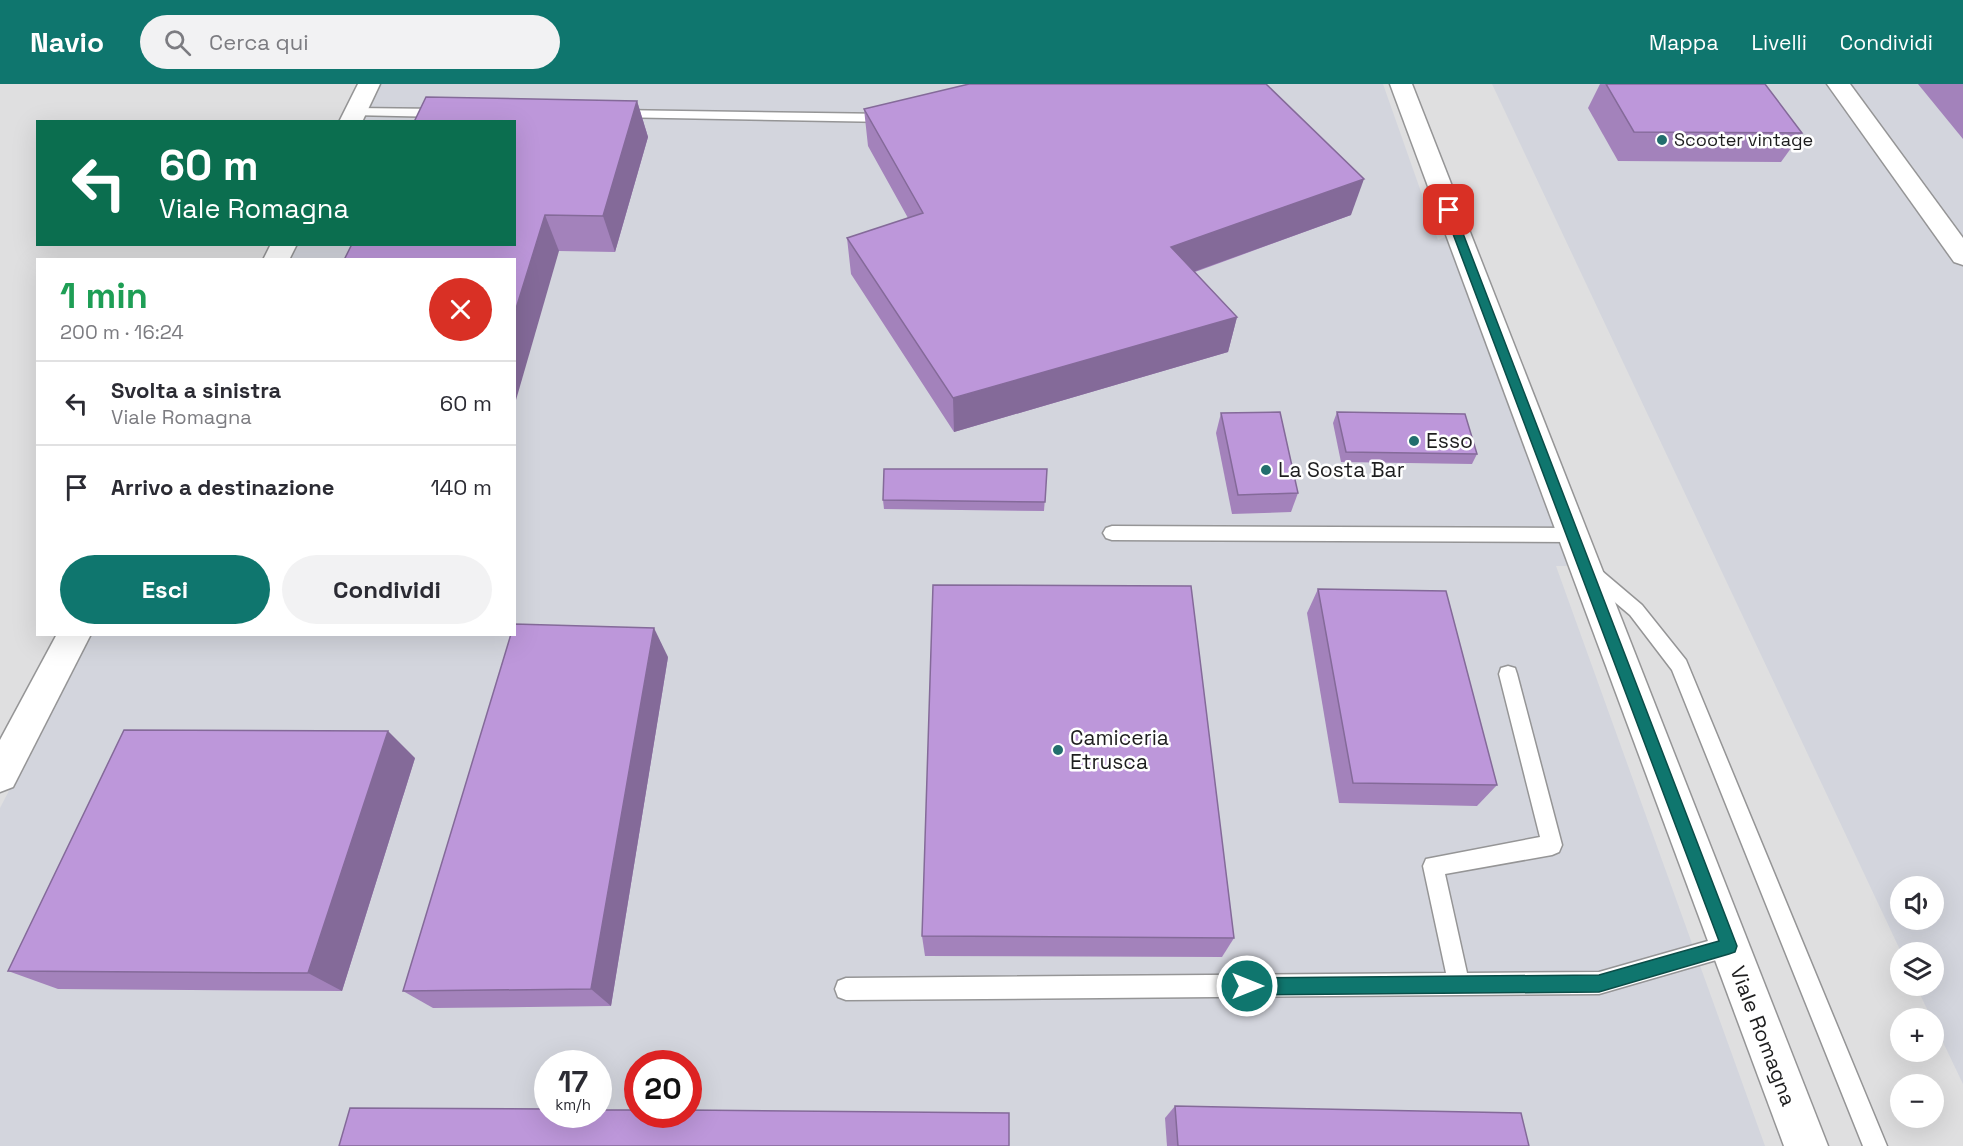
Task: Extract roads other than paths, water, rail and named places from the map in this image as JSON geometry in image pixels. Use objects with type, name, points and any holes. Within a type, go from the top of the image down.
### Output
[{"type":"main road","points":[[352,117],[369,84]]},
{"type":"main road","name":"Viale Romagna","points":[[1401,84],[1806,1146]]},
{"type":"main road","points":[[1838,84],[1963,256]]},
{"type":"main road","points":[[0,775],[74,636]]},
{"type":"lane","points":[[352,117],[460,113]]},
{"type":"lane","points":[[601,114],[892,118],[904,115]]},
{"type":"lane","points":[[1112,533],[1572,535]]},
{"type":"lane","points":[[1585,566],[1636,610],[1679,666],[1875,1146]]},
{"type":"lane","points":[[1459,985],[1433,866],[1552,845],[1508,674]]},
{"type":"lane","points":[[846,989],[1599,983],[1729,946]]},
{"type":"place","name":"Scooter vintage","points":[[1662,140]]},
{"type":"place","name":"Esso","points":[[1414,441]]},
{"type":"place","name":"La Sosta Bar","points":[[1266,470]]},
{"type":"place","name":"Camiceria Etrusca","points":[[1058,750]]}]
